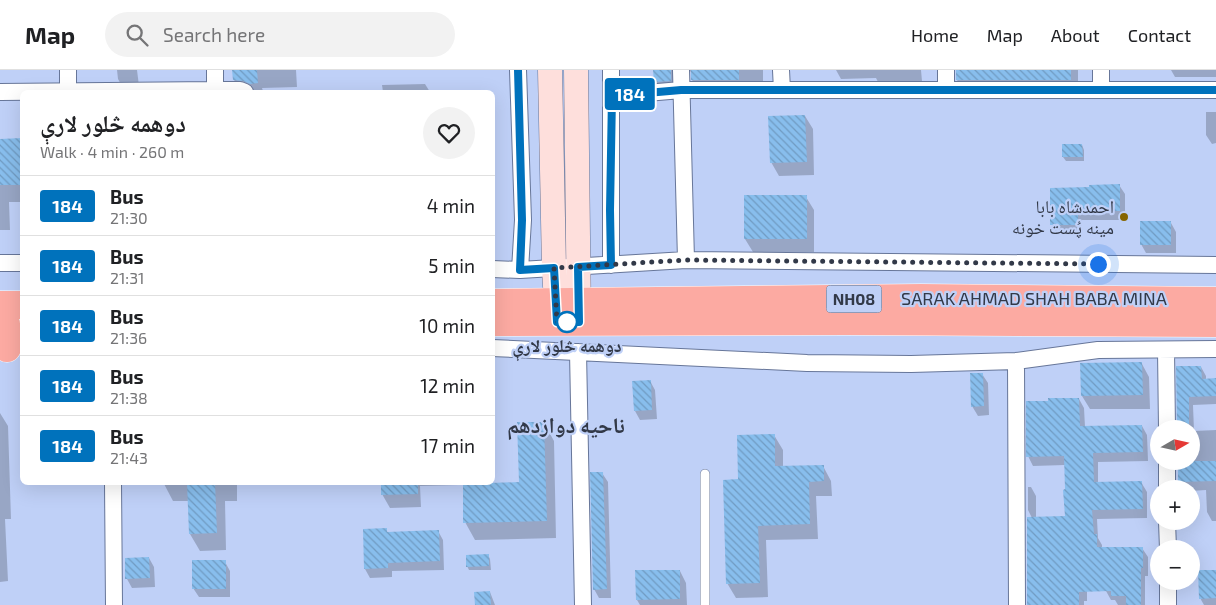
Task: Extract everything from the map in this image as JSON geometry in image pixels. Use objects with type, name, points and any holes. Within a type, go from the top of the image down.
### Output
[{"type":"highway","name":"SARAK AHMAD SHAH BABA MINA","points":[[495,303],[568,312],[921,298],[1216,301]]},
{"type":"highway","name":"NH08","points":[[495,322],[568,312],[866,321],[1216,323]]},
{"type":"main road","points":[[550,70],[554,268],[568,312]]},
{"type":"main road","points":[[568,312],[578,267],[576,70]]},
{"type":"street","points":[[68,70],[68,90]]},
{"type":"street","points":[[215,70],[215,90],[240,90]]},
{"type":"street","points":[[518,70],[522,220],[520,270]]},
{"type":"street","points":[[611,70],[611,265]]},
{"type":"street","points":[[681,70],[686,260]]},
{"type":"street","points":[[782,70],[782,90]]},
{"type":"street","points":[[946,70],[946,90]]},
{"type":"street","points":[[1101,70],[1101,90]]},
{"type":"street","points":[[612,96],[681,90],[1216,90]]},
{"type":"street","points":[[0,92],[20,92]]},
{"type":"street","points":[[495,270],[686,260],[1216,265]]},
{"type":"street","points":[[0,263],[20,263]]},
{"type":"street","points":[[495,348],[807,363],[911,364],[1016,361],[1098,350],[1216,349]]},
{"type":"street","points":[[1166,350],[1167,420]]},
{"type":"street","points":[[578,352],[583,605]]},
{"type":"street","points":[[1016,361],[1017,605]]},
{"type":"street","points":[[113,485],[114,605]]},
{"type":"street","points":[[1168,590],[1168,605]]},
{"type":"lane","points":[[705,474],[705,605]]},
{"type":"building","points":[[232,70],[257,70],[258,83],[250,84],[233,80]]},
{"type":"building","points":[[653,70],[671,70],[671,81],[654,82]]},
{"type":"building","points":[[691,70],[739,70],[739,80],[691,80]]},
{"type":"building","points":[[956,70],[1071,70],[1071,80],[956,80]]},
{"type":"building","points":[[805,115],[807,162],[770,163],[768,116]]},
{"type":"building","points":[[20,138],[20,185],[0,185],[0,139]]},
{"type":"building","points":[[1062,144],[1082,144],[1083,157],[1062,157]]},
{"type":"building","points":[[1120,184],[1120,211],[1078,211],[1078,225],[1050,225],[1050,188]]},
{"type":"building","points":[[744,195],[807,195],[807,239],[744,239]]},
{"type":"building","points":[[1140,221],[1171,221],[1171,245],[1140,245]]},
{"type":"building","points":[[1142,362],[1143,395],[1081,396],[1080,363]]},
{"type":"building","points":[[1176,366],[1201,366],[1202,379],[1216,378],[1216,396],[1189,397],[1189,420],[1177,420]]},
{"type":"building","points":[[970,373],[983,373],[984,406],[971,407]]},
{"type":"building","points":[[651,380],[652,410],[634,411],[632,381]]},
{"type":"building","points":[[1048,398],[1079,398],[1080,426],[1142,425],[1143,452],[1093,453],[1094,482],[1142,481],[1143,509],[1092,510],[1094,534],[1097,534],[1097,547],[1143,547],[1141,605],[1126,605],[1126,596],[1111,596],[1111,591],[1079,592],[1079,605],[1027,605],[1027,517],[1065,516],[1063,490],[1065,489],[1064,456],[1026,457],[1026,401],[1048,401]]},
{"type":"building","points":[[517,422],[544,422],[547,521],[463,523],[463,485],[495,485],[495,483],[519,482]]},
{"type":"building","points":[[775,434],[775,466],[824,465],[824,481],[809,482],[810,524],[758,526],[760,583],[726,584],[723,480],[738,479],[737,435]]},
{"type":"building","points":[[1200,461],[1216,461],[1216,481],[1178,480],[1178,470],[1200,470]]},
{"type":"building","points":[[590,472],[603,472],[607,589],[593,590]]},
{"type":"building","points":[[187,485],[215,485],[217,533],[189,534]]},
{"type":"building","points":[[381,485],[418,485],[418,494],[381,495]]},
{"type":"building","points":[[387,528],[387,532],[439,530],[440,561],[388,563],[388,568],[364,569],[363,529]]},
{"type":"building","points":[[489,554],[489,566],[466,567],[466,555]]},
{"type":"building","points":[[149,557],[150,578],[125,579],[125,558]]},
{"type":"building","points":[[192,560],[226,560],[226,589],[192,589]]},
{"type":"building","points":[[635,570],[680,570],[680,599],[636,600]]},
{"type":"building","points":[[1200,570],[1216,570],[1216,598],[1199,599]]},
{"type":"building","points":[[490,591],[491,605],[475,605],[474,592]]},
{"type":"bus line","name":"184","points":[[518,70],[522,220],[520,270],[554,268],[557,322],[579,322],[578,267],[611,265],[612,96],[681,90],[1216,90]]},
{"type":"place","name":"احمدشاه بابا مینه پُست خونه","points":[[1124,217]]},
{"type":"place","name":"دوهمه څلور لارې","points":[[567,322]]},
{"type":"district","name":"ناحیه دوازدهم","points":[[566,425]]},
{"type":"route","points":[[567,322],[557,322],[554,268],[686,260],[1098,264]]}]
